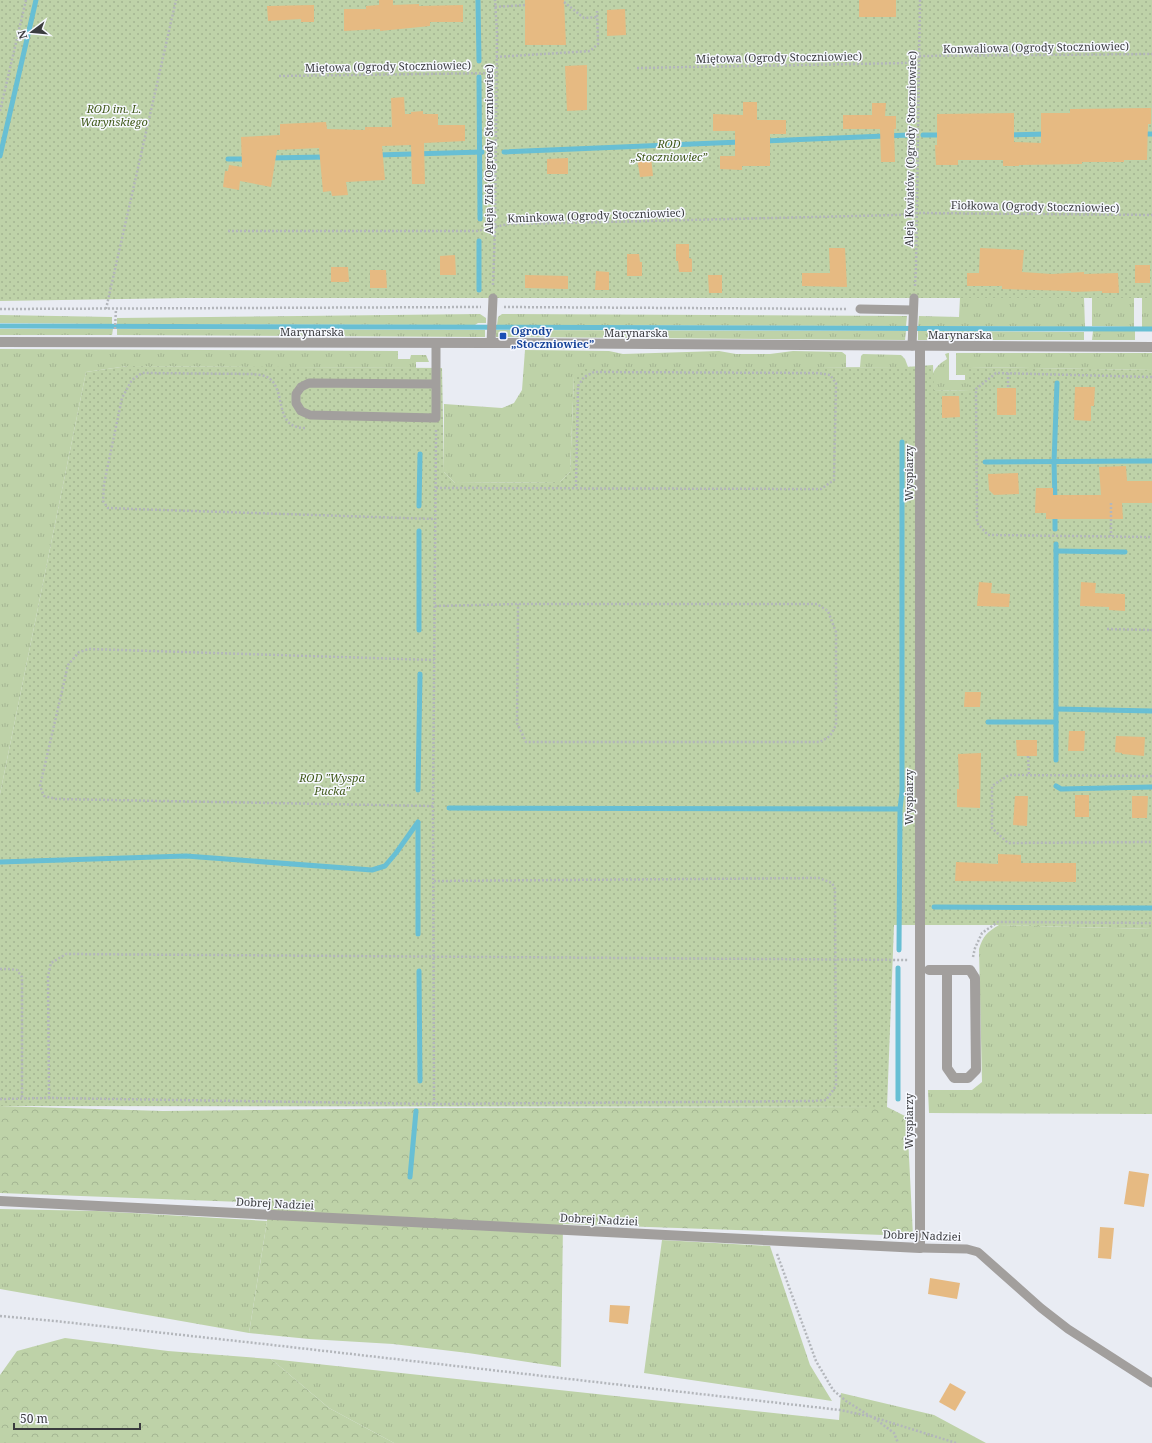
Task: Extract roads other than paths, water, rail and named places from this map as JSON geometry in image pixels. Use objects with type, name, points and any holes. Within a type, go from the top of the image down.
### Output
[{"type":"street","name":"Marynarska","points":[[0,342],[436,343],[491,339],[1152,347]]},
{"type":"street","name":"Wyspiarzy","points":[[914,344],[920,960],[920,1248]]},
{"type":"street","points":[[929,970],[970,968],[975,978],[976,1070],[968,1078],[954,1078],[947,1068],[947,970]]},
{"type":"street","name":"Dobrej Nadziei","points":[[0,1201],[920,1248]]},
{"type":"lane","points":[[914,298],[914,344]]},
{"type":"lane","points":[[491,339],[493,302]]},
{"type":"lane","points":[[860,309],[913,312]]},
{"type":"lane","points":[[436,343],[436,384],[436,418],[310,415],[301,411],[296,403],[296,394],[301,387],[309,383],[436,384]]},
{"type":"lane","name":"Dobrej Nadziei","points":[[920,1248],[967,1249],[978,1252],[1041,1308],[1068,1329],[1152,1383]]},
{"type":"waterway","points":[[0,156],[36,0]]},
{"type":"waterway","points":[[478,0],[479,61]]},
{"type":"waterway","points":[[479,77],[480,219]]},
{"type":"waterway","points":[[1007,135],[1047,134]]},
{"type":"waterway","points":[[1141,134],[1152,134]]},
{"type":"waterway","points":[[764,141],[909,135]]},
{"type":"waterway","points":[[923,135],[943,135]]},
{"type":"waterway","points":[[504,152],[740,142]]},
{"type":"waterway","points":[[377,155],[482,152]]},
{"type":"waterway","points":[[269,158],[325,157]]},
{"type":"waterway","points":[[228,159],[247,159]]},
{"type":"waterway","points":[[479,241],[479,290]]},
{"type":"waterway","points":[[0,326],[1152,329]]},
{"type":"waterway","points":[[1055,502],[1054,462],[1057,383]]},
{"type":"waterway","points":[[899,950],[900,809],[902,792],[902,442]]},
{"type":"waterway","points":[[419,506],[420,454]]},
{"type":"waterway","points":[[985,462],[1152,461]]},
{"type":"waterway","points":[[1055,514],[1055,529]]},
{"type":"waterway","points":[[419,531],[419,630]]},
{"type":"waterway","points":[[1056,544],[1056,760]]},
{"type":"waterway","points":[[1056,551],[1125,552]]},
{"type":"waterway","points":[[418,790],[420,674]]},
{"type":"waterway","points":[[1057,709],[1152,711]]},
{"type":"waterway","points":[[988,722],[1056,722]]},
{"type":"waterway","points":[[1056,786],[1061,789],[1152,787]]},
{"type":"waterway","points":[[449,808],[900,809]]},
{"type":"waterway","points":[[0,862],[186,856],[372,870],[385,866],[418,822]]},
{"type":"waterway","points":[[418,823],[418,934]]},
{"type":"waterway","points":[[934,907],[1152,908]]},
{"type":"waterway","points":[[898,968],[898,1099]]},
{"type":"waterway","points":[[419,971],[420,1081]]},
{"type":"waterway","points":[[410,1177],[416,1111]]},
{"type":"place","name":"Ogrody „Stoczniowiec”","points":[[503,336]]},
{"type":"park label","name":"ROD im. L. Waryńskiego","points":[[114,114]]},
{"type":"park label","name":"ROD „Stoczniowiec”","points":[[669,149]]},
{"type":"park label","name":"ROD \"Wyspa Pucka\"","points":[[332,783]]}]
